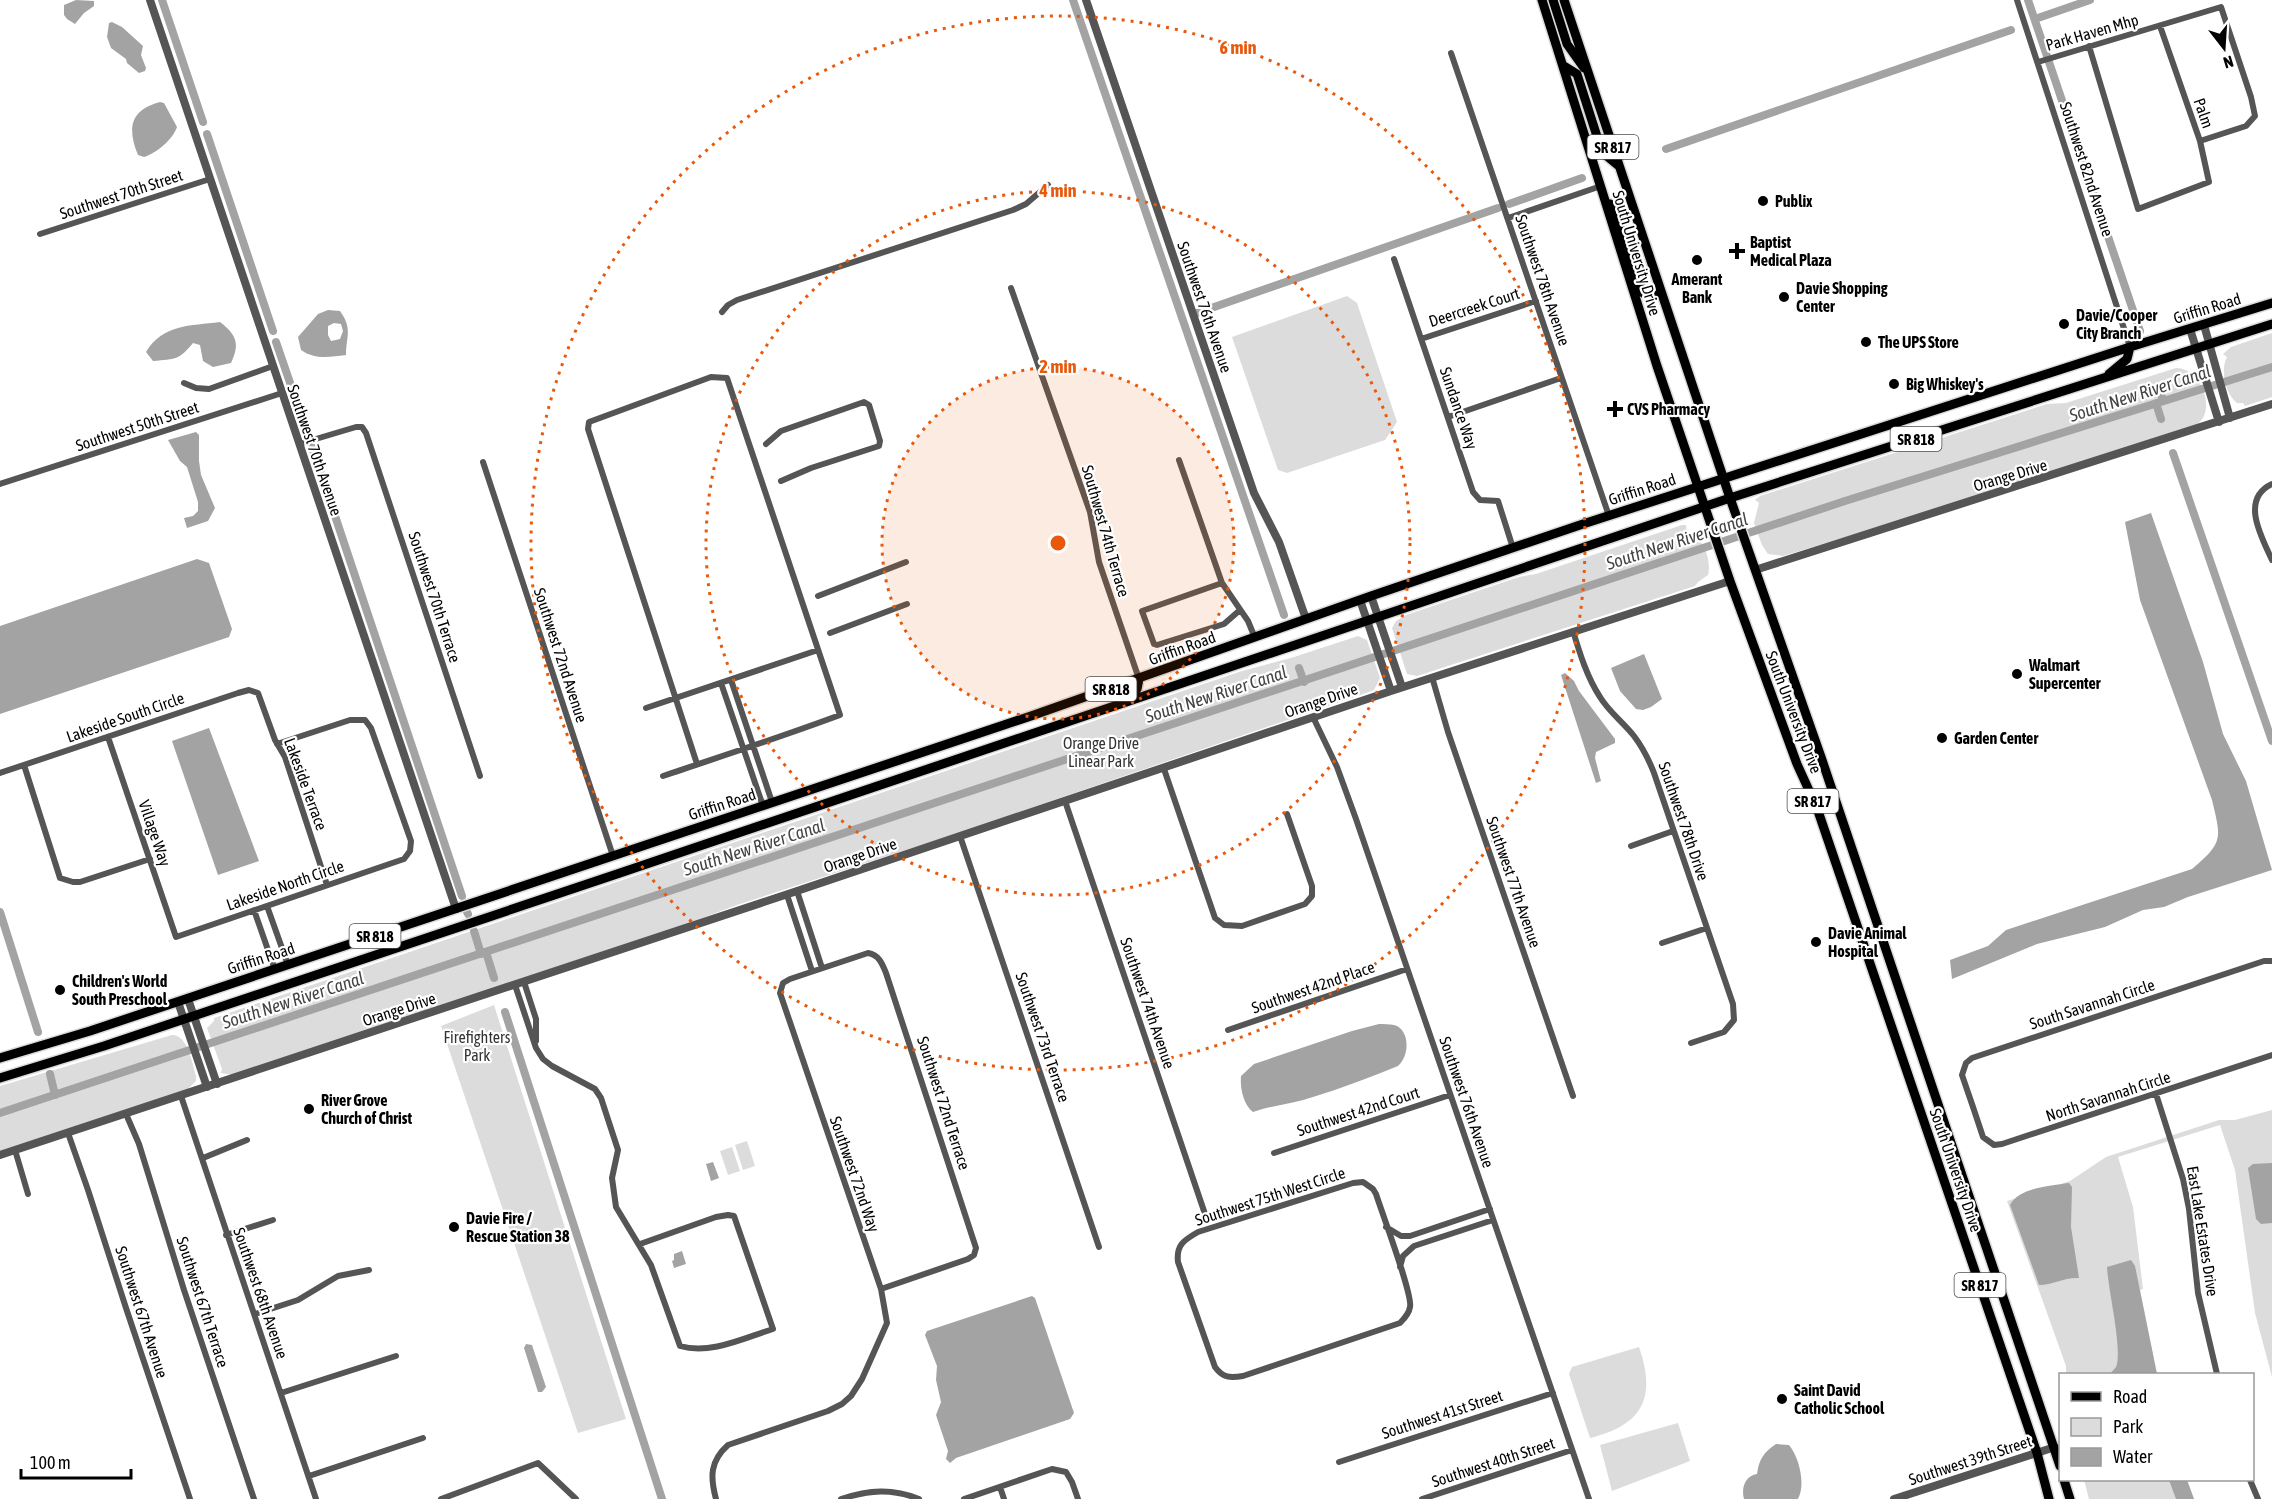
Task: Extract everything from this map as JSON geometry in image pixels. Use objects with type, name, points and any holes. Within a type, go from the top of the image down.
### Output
[{"type":"main road","name":"South University Drive","points":[[1542,0],[1657,366],[1706,506],[1722,560],[1797,764],[1817,808],[2037,1453],[2049,1499]]},
{"type":"main road","points":[[1553,0],[1567,44],[1581,63],[1593,86]]},
{"type":"main road","name":"South University Drive","points":[[1564,0],[1723,478],[1917,1037],[2059,1460]]},
{"type":"main road","points":[[1564,66],[1577,74],[1602,152],[1619,166]]},
{"type":"main road","points":[[1602,190],[1620,220],[1643,293],[1649,297],[1662,294]]},
{"type":"main road","name":"Griffin Road","points":[[0,1058],[275,970],[483,900],[1163,671],[1371,596],[1723,478],[2272,303]]},
{"type":"main road","name":"Griffin Road","points":[[0,1078],[189,1018],[1730,498],[2272,324]]},
{"type":"main road","points":[[2102,379],[2127,359],[2130,347]]},
{"type":"main road","points":[[1154,693],[1155,683],[1163,671]]},
{"type":"main road","points":[[1124,703],[1137,689],[1139,679]]},
{"type":"main road","points":[[472,922],[472,912],[483,900]]},
{"type":"main road","points":[[432,936],[452,920],[456,909]]},
{"type":"main road","points":[[1897,1044],[1917,1037]]},
{"type":"main road","points":[[1953,1208],[1972,1201]]},
{"type":"main road","points":[[2065,1481],[2070,1499]]},
{"type":"street","name":"Southwest 70th Avenue","points":[[150,0],[456,909]]},
{"type":"street","name":"Southwest 76th Avenue","points":[[1086,0],[1254,493],[1279,542],[1306,619]]},
{"type":"street","name":"Southwest 82nd Avenue","points":[[2017,0],[2130,347]]},
{"type":"street","name":"Park Haven Mhp","points":[[2039,62],[2221,7],[2251,97],[2255,116],[2246,126],[2199,141]]},
{"type":"street","name":"Palm","points":[[2089,46],[2138,209],[2209,182],[2199,141],[2160,26]]},
{"type":"street","name":"Southwest 78th Avenue","points":[[1451,53],[1609,516]]},
{"type":"street","name":"Southwest 70th Street","points":[[40,234],[210,179]]},
{"type":"street","points":[[723,312],[728,305],[737,300],[1013,210],[1026,204],[1048,185]]},
{"type":"street","points":[[1508,218],[1602,190]]},
{"type":"street","name":"Sundance Way","points":[[1394,259],[1476,496],[1480,500],[1498,501],[1513,548]]},
{"type":"street","name":"Southwest 74th Terrace","points":[[1011,288],[1090,512],[1099,562],[1139,679]]},
{"type":"street","name":"Deercreek Court","points":[[1421,339],[1536,302]]},
{"type":"street","points":[[2204,325],[2230,418]]},
{"type":"street","points":[[2190,330],[2219,422]]},
{"type":"street","points":[[184,383],[196,388],[209,389],[273,366]]},
{"type":"street","points":[[663,776],[840,715],[728,378],[711,377],[589,422],[588,429],[697,764]]},
{"type":"street","points":[[1448,417],[1561,378]]},
{"type":"street","name":"Southwest 50th Street","points":[[0,484],[282,393]]},
{"type":"street","points":[[766,444],[781,431],[864,402],[869,405],[880,441],[879,446],[811,468],[781,481]]},
{"type":"street","name":"Orange Drive","points":[[1755,570],[2272,404]]},
{"type":"street","name":"Southwest 70th Terrace","points":[[299,444],[356,427],[362,427],[366,433],[480,776]]},
{"type":"street","points":[[1179,460],[1222,583],[1248,621],[1255,638]]},
{"type":"street","name":"Southwest 72nd Avenue","points":[[483,462],[613,856]]},
{"type":"street","points":[[2272,484],[2265,487],[2256,498],[2254,510],[2272,560]]},
{"type":"street","points":[[818,596],[906,562]]},
{"type":"street","name":"Orange Drive","points":[[0,1155],[787,895],[1432,677],[1730,581]]},
{"type":"street","points":[[1222,583],[1142,611],[1154,644],[1224,624],[1240,610]]},
{"type":"street","points":[[1371,596],[1402,687]]},
{"type":"street","points":[[1360,600],[1391,691]]},
{"type":"street","points":[[830,633],[907,604]]},
{"type":"street","name":"Southwest 78th Drive","points":[[1573,631],[1587,674],[1600,697],[1615,718],[1632,734],[1645,751],[1733,1004],[1734,1020],[1724,1032],[1691,1043]]},
{"type":"street","points":[[646,708],[818,650]]},
{"type":"street","name":"Southwest 77th Avenue","points":[[1432,677],[1448,732],[1573,1096]]},
{"type":"street","points":[[731,680],[753,746],[767,804]]},
{"type":"street","points":[[721,683],[743,749],[767,804]]},
{"type":"street","name":"Lakeside South Circle","points":[[0,774],[238,693],[249,690],[258,693]]},
{"type":"street","name":"Lakeside Terrace","points":[[258,693],[277,744],[285,757],[327,885]]},
{"type":"street","name":"Southwest 76th Avenue","points":[[1313,717],[1337,767],[1356,819],[1589,1499]]},
{"type":"street","name":"Lakeside North Circle","points":[[176,937],[404,859],[410,850],[411,841],[371,728],[365,720],[350,720],[277,744]]},
{"type":"street","name":"Village Way","points":[[108,737],[176,937]]},
{"type":"street","points":[[24,765],[60,878],[80,882],[150,859]]},
{"type":"street","points":[[1164,769],[1215,918],[1224,925],[1242,926],[1305,904],[1312,896],[1312,886],[1287,814]]},
{"type":"street","name":"Southwest 74th Avenue","points":[[1065,801],[1205,1214]]},
{"type":"street","points":[[1631,846],[1673,831]]},
{"type":"street","name":"Southwest 73rd Terrace","points":[[960,836],[1099,1247]]},
{"type":"street","points":[[787,895],[812,971],[822,968],[797,891]]},
{"type":"street","points":[[267,906],[288,965]]},
{"type":"street","points":[[254,910],[275,970]]},
{"type":"street","points":[[1662,943],[1707,928]]},
{"type":"street","name":"Southwest 72nd Terrace","points":[[822,968],[868,952],[881,961],[975,1240],[974,1255],[968,1260],[880,1289]]},
{"type":"street","name":"South Savannah Circle","points":[[1973,1107],[1962,1075],[1966,1063],[1972,1058],[2264,961],[2272,962]]},
{"type":"street","name":"Southwest 42nd Place","points":[[1228,1030],[1407,969]]},
{"type":"street","name":"Southwest 72nd Way","points":[[716,1499],[711,1471],[718,1455],[728,1445],[843,1404],[851,1396],[865,1371],[887,1323],[880,1289],[781,998],[783,983],[812,971]]},
{"type":"street","points":[[524,982],[536,1019],[536,1048]]},
{"type":"street","points":[[515,985],[536,1048],[547,1063],[595,1089],[601,1098],[618,1150],[612,1178],[616,1207],[651,1265],[680,1346],[693,1350],[715,1347],[773,1329],[734,1216],[716,1217],[640,1244]]},
{"type":"street","points":[[183,1000],[189,1018],[198,1029],[217,1084]]},
{"type":"street","points":[[189,1018],[188,1032],[207,1087]]},
{"type":"street","name":"North Savannah Circle","points":[[1973,1107],[1983,1137],[1988,1142],[2002,1144],[2272,1055]]},
{"type":"street","name":"East Lake Estates Drive","points":[[2156,1094],[2183,1179],[2189,1209],[2198,1293],[2217,1373]]},
{"type":"street","name":"Southwest 42nd Court","points":[[1274,1153],[1450,1095]]},
{"type":"street","name":"Southwest 68th Avenue","points":[[181,1096],[316,1499]]},
{"type":"street","name":"Southwest 67th Terrace","points":[[126,1114],[139,1144],[184,1290],[254,1499]]},
{"type":"street","name":"Southwest 67th Avenue","points":[[68,1133],[190,1499]]},
{"type":"street","points":[[203,1158],[247,1140]]},
{"type":"street","points":[[15,1150],[28,1194]]},
{"type":"street","name":"Southwest 75th West Circle","points":[[1358,1182],[1363,1182],[1373,1189],[1386,1227],[1411,1302],[1409,1312],[1400,1323],[1243,1376],[1231,1378],[1223,1376],[1215,1367],[1179,1262],[1177,1253],[1181,1242],[1198,1232],[1358,1182]]},
{"type":"street","points":[[1386,1227],[1401,1236],[1410,1236],[1490,1209]]},
{"type":"street","points":[[226,1235],[273,1220]]},
{"type":"street","points":[[1400,1268],[1403,1256],[1414,1246],[1493,1220]]},
{"type":"street","points":[[255,1314],[298,1300],[338,1276],[369,1270]]},
{"type":"street","points":[[281,1393],[396,1356]]},
{"type":"street","name":"Southwest 41st Street","points":[[1340,1462],[1553,1393]]},
{"type":"street","points":[[309,1476],[423,1438]]},
{"type":"street","name":"Southwest 39th Street","points":[[1894,1499],[2055,1447]]},
{"type":"street","name":"Southwest 40th Street","points":[[1422,1499],[1572,1450]]},
{"type":"street","points":[[441,1499],[537,1463],[576,1499]]},
{"type":"street","points":[[964,1499],[1052,1469],[1066,1472],[1078,1499]]},
{"type":"street","points":[[2251,1481],[2258,1499]]},
{"type":"street","points":[[1000,1487],[1004,1499]]},
{"type":"street","points":[[841,1499],[877,1490],[898,1491],[919,1499]]},
{"type":"green space","points":[[1347,296],[1357,303],[1397,422],[1385,440],[1287,473],[1278,470],[1232,337]]},
{"type":"green space","points":[[2272,333],[2272,397],[2245,406],[2243,403],[2237,403],[2229,394],[2225,382],[2224,368],[2227,357],[2223,354],[2231,347]]},
{"type":"green space","points":[[2176,368],[2193,375],[2204,391],[2206,410],[2196,425],[1984,495],[1783,556],[1768,554],[1762,545],[1754,523],[1759,503],[1755,500],[1760,496],[2047,404],[2066,403]]},
{"type":"green space","points":[[1686,525],[1687,532],[1693,534],[1702,543],[1709,563],[1708,575],[1695,586],[1417,676],[1407,674],[1392,628],[1396,621],[1406,615]]},
{"type":"green space","name":"Orange Drive Linear Park","points":[[1358,636],[1367,640],[1380,678],[1374,690],[958,833],[233,1075],[221,1073],[222,1069],[207,1028],[214,1018],[1242,671]]},
{"type":"green space","name":"Firefighters Park","points":[[494,1005],[626,1419],[578,1433],[441,1026]]},
{"type":"green space","points":[[172,1035],[182,1040],[191,1057],[196,1081],[188,1089],[0,1152],[0,1086]]},
{"type":"green space","points":[[2272,1110],[2272,1377],[2255,1313],[2235,1170],[2220,1125],[2118,1157],[2133,1207],[2143,1289],[2140,1290],[2157,1373],[2066,1373],[2066,1366],[2007,1201],[2070,1181],[2106,1157],[2219,1120],[2235,1120]]},
{"type":"green space","points":[[747,1141],[755,1166],[743,1170],[735,1145]]},
{"type":"green space","points":[[732,1147],[740,1171],[728,1175],[720,1151]]},
{"type":"green space","points":[[1639,1347],[1646,1381],[1641,1407],[1622,1426],[1590,1438],[1569,1374],[1572,1367]]},
{"type":"green space","points":[[1678,1423],[1690,1461],[1612,1491],[1600,1445]]},
{"type":"green space","points":[[2084,1481],[2187,1481],[2194,1499],[2089,1499]]},
{"type":"water","points":[[76,0],[94,1],[94,6],[75,24],[64,15],[64,5]]},
{"type":"water","points":[[112,22],[122,27],[143,46],[141,55],[145,71],[139,73],[111,48],[107,37],[109,23]]},
{"type":"water","points":[[160,102],[164,103],[177,127],[168,141],[159,149],[144,157],[138,155],[132,128],[134,121],[142,110]]},
{"type":"water","points":[[328,310],[340,311],[348,328],[346,355],[317,357],[301,350],[298,337],[318,314]],"holes":[[[334,323],[341,324],[343,331],[340,339],[331,341],[328,326]]]},
{"type":"water","points":[[220,322],[230,331],[235,340],[236,345],[231,363],[213,367],[203,361],[200,345],[193,343],[184,353],[172,359],[153,361],[146,352],[153,343],[169,331]]},
{"type":"water","points":[[196,432],[199,435],[201,475],[215,508],[208,521],[187,528],[184,518],[193,516],[198,511],[198,502],[187,467],[180,461],[168,440]]},
{"type":"water","points":[[2151,513],[2203,662],[2223,734],[2246,781],[2272,870],[2164,907],[2143,910],[2105,927],[2037,944],[1952,979],[1950,960],[1988,946],[2006,930],[2192,869],[2215,845],[2218,831],[2212,800],[2140,600],[2125,522]]},
{"type":"water","points":[[197,559],[209,563],[232,629],[229,637],[0,714],[0,626]]},
{"type":"water","points":[[1644,654],[1662,699],[1643,710],[1636,709],[1620,691],[1611,668]]},
{"type":"water","points":[[1565,673],[1574,681],[1615,739],[1615,743],[1596,752],[1595,758],[1601,781],[1596,783],[1561,675]]},
{"type":"water","points":[[209,728],[259,861],[218,875],[172,741]]},
{"type":"water","points":[[1379,1024],[1394,1025],[1403,1032],[1406,1050],[1398,1066],[1324,1094],[1298,1101],[1253,1112],[1247,1105],[1242,1091],[1241,1076],[1254,1064]]},
{"type":"water","points":[[713,1162],[719,1178],[711,1181],[706,1164]]},
{"type":"water","points":[[2272,1163],[2272,1223],[2261,1224],[2256,1219],[2248,1168],[2253,1164]]},
{"type":"water","points":[[2069,1183],[2072,1187],[2071,1227],[2079,1278],[2039,1285],[2010,1205],[2020,1194],[2028,1191]]},
{"type":"water","points":[[682,1251],[686,1264],[674,1268],[672,1261],[674,1254]]},
{"type":"water","points":[[2131,1260],[2135,1266],[2157,1373],[2111,1373],[2116,1367],[2118,1347],[2107,1267]]},
{"type":"water","points":[[1032,1296],[1035,1298],[1074,1413],[1070,1419],[956,1458],[950,1463],[946,1459],[948,1451],[936,1415],[941,1402],[936,1380],[937,1366],[925,1335],[927,1331]]},
{"type":"water","points":[[526,1344],[532,1345],[546,1387],[542,1392],[538,1392],[524,1348]]},
{"type":"water","points":[[1776,1444],[1789,1445],[1796,1456],[1801,1478],[1798,1499],[1744,1499],[1745,1483],[1749,1477],[1757,1474],[1763,1456]]},
{"type":"water","points":[[2169,1481],[2187,1481],[2194,1499],[2176,1499]]},
{"type":"waterway","points":[[162,0],[203,122]]},
{"type":"waterway","points":[[1073,0],[1284,615]]},
{"type":"waterway","points":[[2028,0],[2140,331]]},
{"type":"waterway","points":[[2035,19],[2090,0]]},
{"type":"waterway","points":[[1666,149],[2011,30]]},
{"type":"waterway","points":[[207,134],[273,331]]},
{"type":"waterway","points":[[1509,204],[1582,178]]},
{"type":"waterway","points":[[1197,313],[1498,208]]},
{"type":"waterway","points":[[276,342],[308,435]]},
{"type":"waterway","name":"South New River Canal","points":[[0,1113],[1845,501],[2272,367]]},
{"type":"waterway","points":[[2160,390],[2163,401]]},
{"type":"waterway","points":[[2156,403],[2161,419]]},
{"type":"waterway","points":[[312,447],[462,896]]},
{"type":"waterway","points":[[2173,453],[2272,741]]},
{"type":"waterway","points":[[1299,668],[1304,682]]},
{"type":"waterway","points":[[0,912],[38,1032]]},
{"type":"waterway","points":[[474,931],[481,954]]},
{"type":"waterway","points":[[486,952],[494,978]]},
{"type":"waterway","points":[[505,1012],[662,1499]]},
{"type":"waterway","points":[[50,1074],[55,1095]]},
{"type":"place","name":"Publix","points":[[1763,201]]},
{"type":"place","name":"Baptist Medical Plaza","points":[[1737,251]]},
{"type":"place","name":"Amerant Bank","points":[[1697,260]]},
{"type":"place","name":"Davie Shopping Center","points":[[1784,297]]},
{"type":"place","name":"Davie/Cooper City Branch","points":[[2064,324]]},
{"type":"place","name":"The UPS Store","points":[[1866,342]]},
{"type":"place","name":"Big Whiskey's","points":[[1894,384]]},
{"type":"place","name":"CVS Pharmacy","points":[[1615,409]]},
{"type":"place","name":"Walmart Supercenter","points":[[2017,674]]},
{"type":"place","name":"Garden Center","points":[[1942,738]]},
{"type":"place","name":"Davie Animal Hospital","points":[[1816,942]]},
{"type":"place","name":"Children's World South Preschool","points":[[60,990]]},
{"type":"place","name":"River Grove Church of Christ","points":[[309,1109]]},
{"type":"place","name":"Davie Fire / Rescue Station 38","points":[[454,1227]]},
{"type":"place","name":"Saint David Catholic School","points":[[1782,1399]]}]
